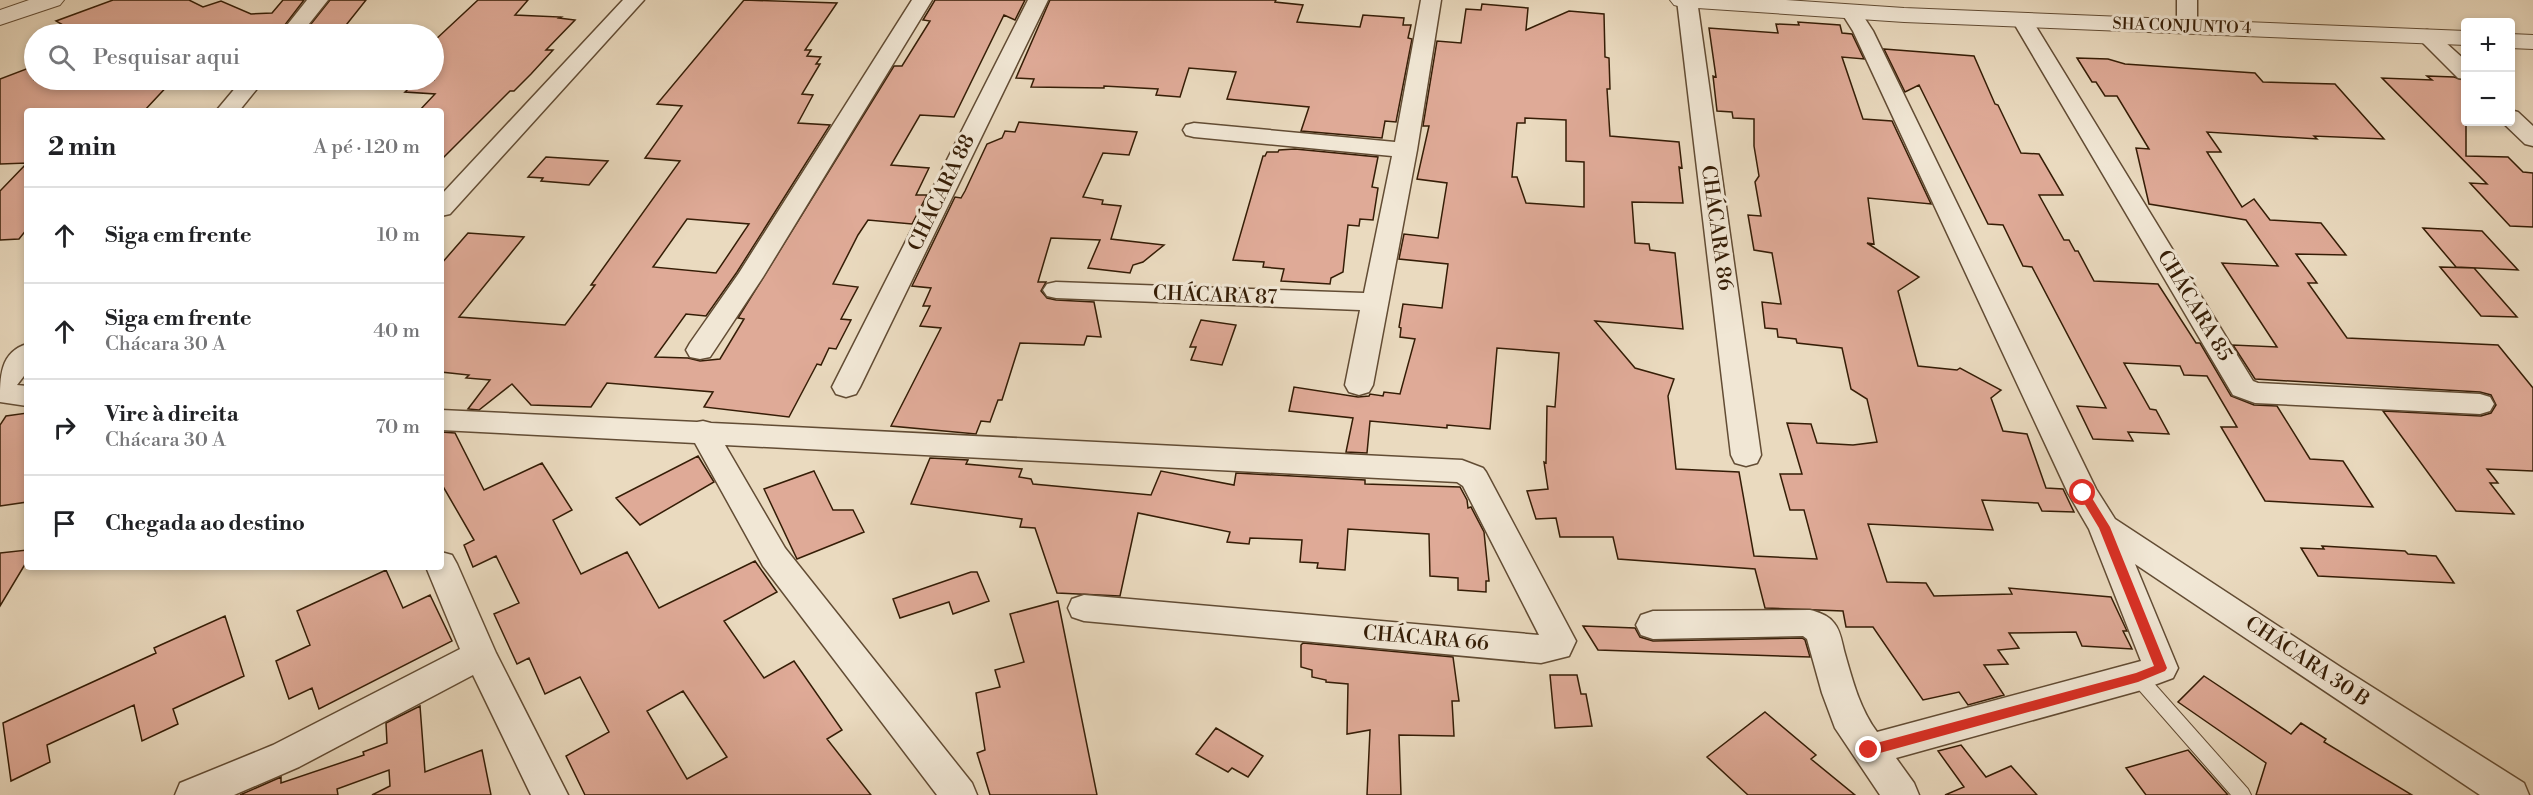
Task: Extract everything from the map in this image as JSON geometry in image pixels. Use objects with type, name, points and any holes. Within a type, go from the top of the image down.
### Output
[{"type":"street","points":[[3,15],[52,0]]},
{"type":"street","points":[[298,24],[318,0]]},
{"type":"street","points":[[444,206],[634,0]]},
{"type":"street","points":[[700,350],[750,277],[922,0]]},
{"type":"street","name":"CHÁCARA 88","points":[[846,387],[1038,0]]},
{"type":"street","points":[[1359,386],[1373,302],[1405,150],[1431,0]]},
{"type":"street","name":"SHA CONJUNTO 4","points":[[1682,0],[1839,5],[1904,15],[2461,38]]},
{"type":"street","name":"CHÁCARA 86","points":[[1687,0],[1746,455]]},
{"type":"street","points":[[2187,0],[2187,25]]},
{"type":"street","points":[[1839,5],[1863,31],[2083,493],[2104,527],[2161,668],[2138,678],[1869,750]]},
{"type":"street","name":"CHÁCARA 85","points":[[2022,20],[2243,388],[2255,393],[2480,404]]},
{"type":"street","points":[[2427,36],[2465,72]]},
{"type":"street","points":[[2515,41],[2533,42]]},
{"type":"street","points":[[229,108],[244,90]]},
{"type":"street","points":[[2515,121],[2533,139]]},
{"type":"street","points":[[1194,130],[1405,150]]},
{"type":"street","name":"CHÁCARA 87","points":[[1056,290],[1373,302]]},
{"type":"street","points":[[24,356],[2,381],[2,390],[7,394],[24,396]]},
{"type":"street","points":[[444,420],[703,431],[774,557],[959,795]]},
{"type":"street","name":"CHÁCARA 66","points":[[703,431],[1467,473],[1474,480],[1558,635],[1559,641],[1557,646],[1540,649],[1084,608]]},
{"type":"street","name":"CHÁCARA 30 B","points":[[2104,527],[2330,678],[2511,795]]},
{"type":"street","points":[[444,570],[480,655],[550,795]]},
{"type":"street","points":[[1653,625],[1801,623],[1816,626],[1822,632],[1839,693],[1853,728],[1901,795]]},
{"type":"street","points":[[193,795],[286,756],[480,655]]},
{"type":"lane","points":[[2138,678],[2241,795]]},
{"type":"building","points":[[113,0],[189,0],[203,7],[221,1],[251,14],[272,13],[283,0],[304,0],[286,24],[61,24],[56,21]]},
{"type":"building","points":[[330,0],[366,0],[347,24],[311,24]]},
{"type":"building","points":[[478,0],[528,0],[515,15],[561,17],[559,18],[575,20],[546,50],[553,50],[531,74],[514,91],[510,91],[444,157],[444,108],[422,108],[435,94],[405,92],[407,90],[444,90],[444,32]]},
{"type":"building","points":[[744,0],[837,3],[805,50],[811,50],[807,56],[821,57],[816,64],[820,64],[802,94],[813,95],[798,123],[830,125],[737,272],[706,316],[686,314],[655,357],[688,358],[700,361],[720,359],[744,319],[738,318],[894,66],[902,66],[930,21],[923,20],[935,0],[1025,0],[1015,20],[1004,15],[954,117],[920,115],[891,165],[929,168],[916,195],[927,195],[912,224],[868,220],[858,235],[833,284],[858,287],[841,319],[851,320],[836,349],[829,348],[821,365],[817,364],[789,417],[704,407],[713,392],[607,383],[591,407],[531,405],[512,384],[479,410],[468,409],[490,380],[466,378],[469,375],[444,372],[444,261],[468,233],[524,237],[459,317],[565,325],[680,161],[645,158],[682,106],[657,104]],"holes":[[[687,219],[749,224],[716,273],[653,267]]]},
{"type":"building","points":[[1050,0],[1276,0],[1275,2],[1303,5],[1297,22],[1360,27],[1363,15],[1404,18],[1403,25],[1411,25],[1408,38],[1412,39],[1396,122],[1385,121],[1382,138],[1301,131],[1309,107],[1227,99],[1236,72],[1189,68],[1180,97],[1156,95],[1158,89],[1104,86],[1104,88],[1031,87],[1034,79],[1016,78]]},
{"type":"building","points":[[1482,4],[1528,8],[1526,30],[1569,11],[1604,14],[1605,57],[1609,58],[1610,89],[1607,89],[1610,136],[1679,142],[1683,203],[1632,202],[1635,243],[1649,244],[1650,250],[1675,253],[1683,329],[1595,321],[1635,368],[1674,379],[1668,396],[1676,469],[1739,472],[1754,556],[1817,559],[1804,510],[1790,510],[1780,474],[1802,474],[1787,423],[1811,424],[1817,443],[1853,445],[1877,442],[1867,399],[1851,389],[1842,348],[1797,343],[1796,339],[1778,337],[1777,329],[1765,328],[1762,302],[1781,304],[1772,253],[1754,250],[1748,215],[1761,216],[1755,182],[1759,176],[1754,146],[1754,119],[1733,118],[1732,112],[1717,111],[1713,76],[1716,77],[1709,28],[1778,33],[1776,24],[1799,25],[1798,22],[1840,25],[1842,33],[1852,34],[1864,59],[1842,57],[1863,119],[1892,121],[1931,204],[1868,198],[1874,244],[1867,243],[1919,277],[1898,291],[1918,366],[1957,370],[1960,368],[2001,390],[1991,398],[2003,431],[2027,434],[2046,488],[2063,489],[2074,512],[2042,511],[2038,503],[1982,500],[1993,530],[1868,524],[1887,582],[1926,583],[1934,596],[2012,594],[2009,588],[2111,597],[2127,631],[2123,631],[2132,649],[2082,646],[2076,632],[2009,633],[2019,648],[1998,650],[2008,664],[1984,665],[2004,695],[1968,705],[1959,692],[1923,700],[1873,627],[1846,627],[1843,611],[1765,608],[1755,569],[1618,559],[1613,537],[1560,537],[1556,518],[1536,519],[1527,491],[1548,489],[1544,462],[1546,463],[1547,406],[1555,407],[1559,353],[1497,348],[1490,429],[1447,425],[1447,428],[1370,421],[1367,453],[1346,452],[1353,418],[1289,411],[1294,387],[1358,397],[1370,394],[1383,396],[1384,392],[1400,394],[1415,339],[1400,337],[1401,328],[1399,327],[1403,304],[1442,308],[1448,264],[1399,259],[1404,234],[1438,238],[1447,183],[1417,179],[1429,126],[1423,126],[1437,41],[1461,43],[1466,9],[1481,10]],"holes":[[[1525,118],[1566,120],[1566,161],[1584,162],[1584,207],[1526,203],[1517,177],[1512,177],[1517,123],[1525,123]]]},
{"type":"building","points":[[1884,49],[1974,56],[1995,104],[1998,105],[2021,153],[2039,154],[2063,195],[2039,195],[2064,240],[2069,240],[2075,251],[2078,251],[2094,281],[2158,284],[2196,343],[2200,343],[2231,396],[2254,405],[2277,406],[2310,459],[2343,461],[2373,507],[2265,501],[2221,427],[2237,427],[2207,376],[2184,375],[2180,366],[2124,363],[2150,409],[2156,410],[2169,434],[2128,432],[2133,441],[2093,439],[2077,406],[2106,408],[2032,267],[2023,266],[2003,225],[1988,224],[1919,85],[1905,92]]},
{"type":"building","points":[[2077,58],[2108,59],[2125,64],[2255,73],[2263,82],[2335,84],[2384,139],[2314,136],[2317,139],[2207,132],[2221,152],[2207,152],[2242,207],[2254,199],[2270,220],[2321,223],[2346,255],[2296,254],[2317,283],[2308,283],[2347,338],[2498,345],[2533,388],[2533,471],[2487,469],[2498,483],[2490,483],[2514,514],[2456,511],[2383,411],[2481,416],[2491,413],[2496,405],[2491,395],[2480,392],[2255,379],[2233,345],[2277,347],[2222,263],[2278,266],[2246,220],[2149,204],[2136,148],[2149,149],[2117,96],[2105,96],[2096,82],[2092,82]]},
{"type":"building","points":[[24,70],[24,90],[164,90],[147,108],[24,108],[24,163],[0,164],[0,79]]},
{"type":"building","points":[[2427,76],[2461,79],[2461,126],[2466,126],[2466,156],[2508,157],[2523,172],[2533,173],[2533,227],[2510,226],[2470,183],[2487,184],[2382,78],[2432,80]]},
{"type":"building","points":[[1019,122],[1137,132],[1129,155],[1103,153],[1083,197],[1103,200],[1102,204],[1121,206],[1111,239],[1164,245],[1143,262],[1133,265],[1130,273],[1088,268],[1100,240],[1051,238],[1038,282],[1046,282],[1041,291],[1047,298],[1056,300],[1094,302],[1101,337],[1087,336],[1084,345],[1020,343],[1002,400],[998,400],[990,422],[981,421],[976,434],[891,426],[941,328],[920,326],[930,306],[923,306],[931,288],[912,286],[955,197],[961,198],[987,144],[1002,138],[1005,131],[1015,132]]},
{"type":"building","points":[[1295,149],[1378,157],[1372,187],[1378,188],[1373,220],[1360,219],[1359,226],[1348,225],[1343,272],[1331,278],[1330,284],[1281,281],[1284,269],[1263,267],[1264,262],[1233,260],[1263,156],[1267,152]]},
{"type":"building","points":[[546,157],[608,161],[589,185],[541,181],[543,178],[528,177]]},
{"type":"building","points":[[24,166],[24,233],[19,239],[0,240],[0,191]]},
{"type":"building","points":[[2423,228],[2482,231],[2518,270],[2456,267]]},
{"type":"building","points":[[2440,267],[2474,268],[2517,317],[2481,316]]},
{"type":"building","points":[[1201,320],[1236,325],[1222,365],[1191,360],[1196,347],[1190,347]]},
{"type":"building","points":[[24,413],[24,502],[0,506],[0,425],[6,416]]},
{"type":"building","points":[[444,432],[455,433],[484,490],[542,463],[572,510],[553,520],[581,574],[627,552],[659,608],[755,561],[777,592],[724,621],[764,678],[794,661],[842,730],[827,739],[871,795],[585,795],[566,756],[609,732],[580,677],[545,694],[529,658],[517,664],[494,614],[519,603],[496,556],[473,567],[464,545],[474,540],[444,488]],"holes":[[[683,691],[727,757],[687,779],[647,711]]]},
{"type":"building","points":[[698,456],[714,482],[640,525],[616,498]]},
{"type":"building","points":[[930,458],[968,460],[966,464],[1022,469],[1019,477],[1031,479],[1033,484],[1151,495],[1161,471],[1234,485],[1236,473],[1365,480],[1365,484],[1460,487],[1467,500],[1468,508],[1471,507],[1484,532],[1489,581],[1486,581],[1486,592],[1458,590],[1458,578],[1430,576],[1429,534],[1348,529],[1345,570],[1317,568],[1318,563],[1300,562],[1302,540],[1250,538],[1249,544],[1227,542],[1230,532],[1138,513],[1120,596],[1057,593],[1035,528],[1020,527],[1022,519],[911,504]]},
{"type":"building","points":[[814,471],[833,510],[853,510],[864,532],[797,559],[764,489]]},
{"type":"building","points":[[2322,546],[2405,551],[2408,554],[2436,556],[2454,583],[2318,576],[2301,548],[2324,549]]},
{"type":"building","points":[[24,550],[24,566],[0,606],[0,553]]},
{"type":"building","points":[[386,570],[403,608],[430,595],[452,641],[319,709],[312,688],[289,699],[276,661],[310,645],[297,611]]},
{"type":"building","points":[[971,572],[977,572],[989,601],[953,614],[949,602],[900,618],[893,599]]},
{"type":"building","points":[[1058,601],[1097,795],[990,795],[977,753],[985,750],[976,693],[1000,687],[995,670],[1024,662],[1010,614]]},
{"type":"building","points":[[225,616],[244,676],[173,709],[178,724],[142,741],[134,705],[47,745],[50,762],[11,781],[3,723],[156,653],[154,648]]},
{"type":"building","points":[[1583,626],[1635,628],[1640,637],[1653,641],[1802,638],[1805,640],[1810,657],[1598,650]]},
{"type":"building","points":[[1303,643],[1453,657],[1459,701],[1452,701],[1454,736],[1399,735],[1401,795],[1367,795],[1370,730],[1347,734],[1348,684],[1326,682],[1326,680],[1312,677],[1312,670],[1301,667],[1301,645]]},
{"type":"building","points":[[1550,675],[1577,675],[1581,694],[1586,694],[1592,726],[1555,728]]},
{"type":"building","points":[[2204,676],[2291,734],[2301,723],[2326,739],[2324,742],[2412,795],[2256,795],[2266,763],[2178,702]]},
{"type":"building","points":[[420,706],[425,772],[482,750],[491,795],[372,795],[390,786],[389,770],[337,789],[338,795],[240,795],[281,777],[281,783],[364,755],[363,752],[387,743],[386,723]]},
{"type":"building","points":[[1765,712],[1816,755],[1811,759],[1855,795],[1748,795],[1707,757]]},
{"type":"building","points":[[1216,728],[1263,756],[1248,777],[1232,768],[1228,772],[1196,754]]},
{"type":"building","points":[[1961,745],[1986,777],[2011,766],[2037,795],[1945,795],[1964,787],[1938,751]]},
{"type":"building","points":[[2188,750],[2228,795],[2146,795],[2126,768]]},
{"type":"route","points":[[1869,750],[2138,678],[2161,668],[2104,527],[2083,493]]}]
